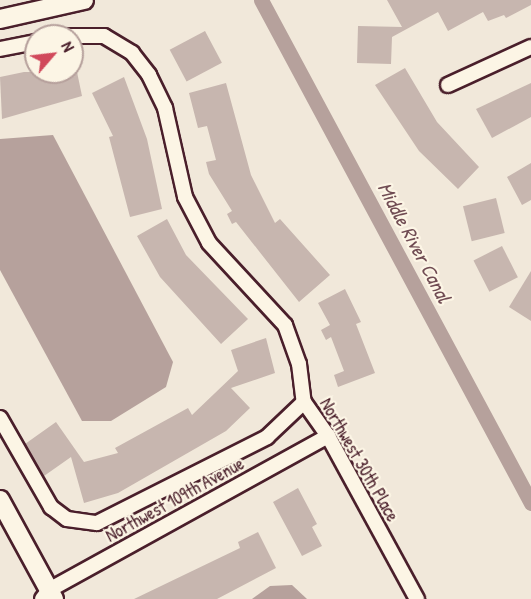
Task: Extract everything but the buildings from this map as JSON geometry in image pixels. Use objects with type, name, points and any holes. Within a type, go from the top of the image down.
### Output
[{"type":"street","points":[[0,19],[84,0]]},
{"type":"street","name":"Northwest 30th Place","points":[[84,36],[104,36],[132,53],[149,75],[165,108],[185,197],[209,243],[285,325],[299,364],[303,402],[328,436],[417,599]]},
{"type":"street","points":[[0,49],[24,44]]},
{"type":"street","points":[[448,85],[531,47]]},
{"type":"street","name":"Northwest 109th Avenue","points":[[0,418],[51,507],[68,519],[97,523],[267,438],[303,402]]},
{"type":"street","name":"Northwest 109th Avenue","points":[[48,596],[328,436]]},
{"type":"street","points":[[0,500],[48,596]]},
{"type":"shaded area","points":[[53,135],[173,362],[166,387],[111,421],[82,421],[0,270],[0,139]]},
{"type":"shaded area","points":[[292,585],[307,599],[252,599],[270,586]]},
{"type":"waterway","name":"Middle River Canal","points":[[261,0],[531,503]]}]
